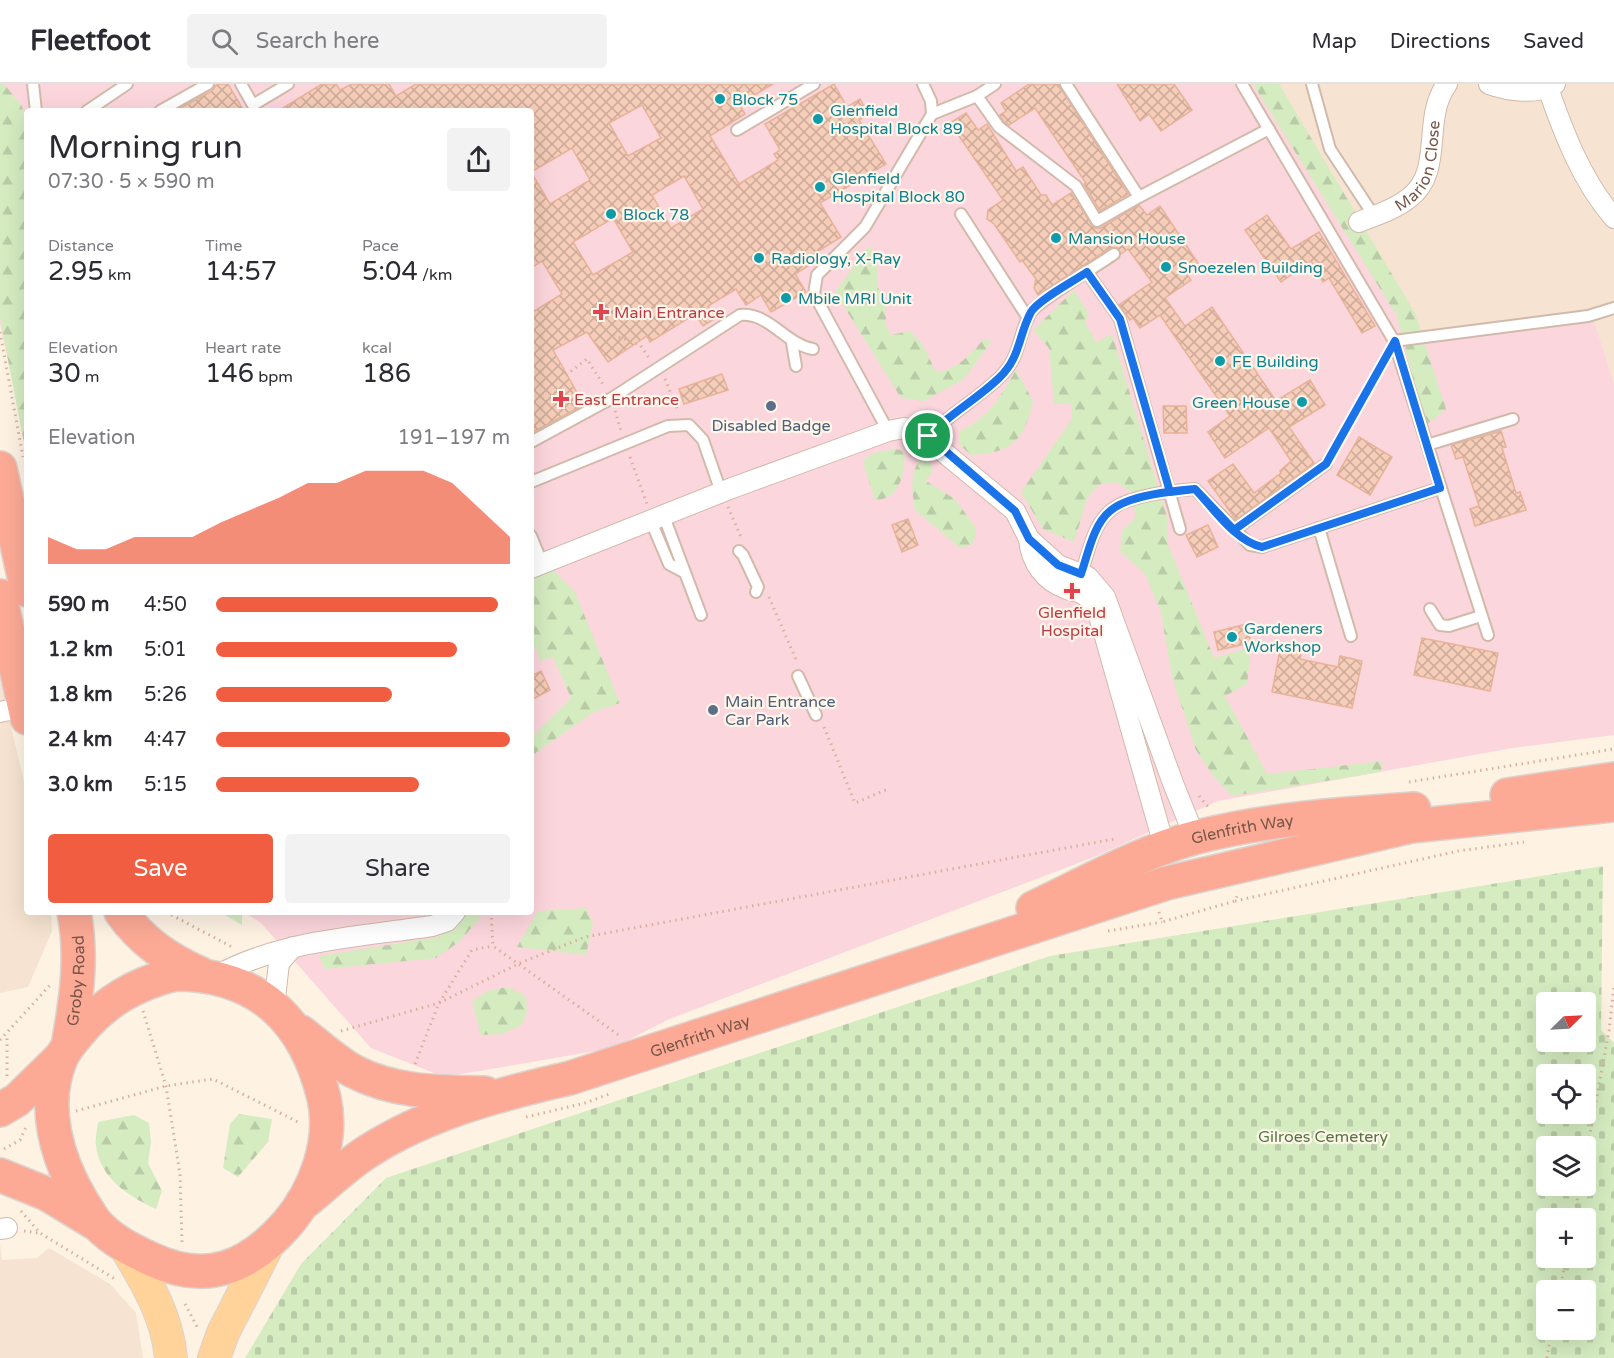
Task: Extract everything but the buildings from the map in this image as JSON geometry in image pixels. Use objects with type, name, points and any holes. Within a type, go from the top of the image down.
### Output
[{"type":"highway","points":[[12,467],[24,565]]},
{"type":"highway","points":[[0,596],[17,712]]},
{"type":"highway","name":"Glenfrith Way","points":[[895,972],[1117,868],[1267,822],[1416,808],[1614,778]]},
{"type":"highway","name":"Glenfrith Way","points":[[306,1201],[374,1148],[427,1121],[502,1094],[570,1078],[645,1054],[1167,883],[1412,826],[1614,805]]},
{"type":"highway","points":[[1167,883],[1185,867],[1184,847],[1412,826]]},
{"type":"highway","name":"Groby Road","points":[[74,915],[78,964],[76,1004],[54,1092],[53,1121],[62,1162],[97,1224]]},
{"type":"highway","points":[[124,915],[145,940],[171,961],[209,975]]},
{"type":"highway","points":[[9,1105],[64,1052],[90,1020],[112,1000],[139,985],[176,974],[209,975]]},
{"type":"highway","name":"Glenfrith Way","points":[[209,975],[245,987],[263,998],[353,1071],[409,1091],[502,1094]]},
{"type":"highway","points":[[0,1175],[47,1194],[97,1224],[126,1248],[185,1271],[214,1272],[229,1267],[268,1243],[306,1201],[325,1140],[325,1104],[318,1075],[285,1018]]},
{"type":"main road","points":[[214,1358],[223,1333],[268,1243]]},
{"type":"main road","points":[[126,1248],[157,1302],[164,1320],[171,1358]]},
{"type":"street","name":"Marion Close","points":[[1367,219],[1411,197],[1422,184],[1429,168],[1435,107],[1447,84]]},
{"type":"street","points":[[1489,84],[1518,90],[1551,86],[1563,131],[1583,172],[1614,218]]},
{"type":"street","points":[[536,566],[655,517],[888,430],[904,428],[918,431],[928,436],[1015,511],[1029,539],[1058,565],[1088,577],[1105,597],[1184,847]]},
{"type":"street","points":[[1029,539],[1030,555],[1042,573],[1065,589],[1081,593],[1093,603],[1184,847]]},
{"type":"street","points":[[209,975],[256,956],[293,946],[432,926],[447,921],[452,915]]},
{"type":"street","points":[[285,1018],[275,998],[279,963],[293,946]]},
{"type":"lane","points":[[33,84],[36,108]]},
{"type":"lane","points":[[91,108],[127,84]]},
{"type":"lane","points":[[165,108],[208,84]]},
{"type":"lane","points":[[241,84],[253,105],[288,84]]},
{"type":"lane","points":[[737,130],[814,84]]},
{"type":"lane","points":[[888,430],[814,294],[818,275],[865,226],[932,114],[931,101],[923,84]]},
{"type":"lane","points":[[932,114],[977,96],[995,84]]},
{"type":"lane","points":[[1065,84],[1139,198]]},
{"type":"lane","points":[[1242,84],[1395,341],[1488,635]]},
{"type":"lane","points":[[1312,84],[1330,149],[1367,219]]},
{"type":"lane","points":[[977,96],[999,127],[1076,186],[1097,221],[1269,129]]},
{"type":"lane","points":[[961,214],[1029,318]]},
{"type":"lane","points":[[928,436],[944,420],[1000,377],[1017,356],[1021,334],[1032,310],[1114,254]]},
{"type":"lane","points":[[1087,272],[1120,319],[1180,529]]},
{"type":"lane","points":[[1395,341],[1588,316],[1614,308]]},
{"type":"lane","points":[[534,440],[612,399],[740,315],[750,314],[765,321],[792,343],[813,349]]},
{"type":"lane","points":[[792,343],[796,366]]},
{"type":"lane","points":[[1427,445],[1513,419]]},
{"type":"lane","points":[[534,481],[668,426],[689,425],[703,440],[721,492]]},
{"type":"lane","points":[[1234,530],[1326,464]]},
{"type":"lane","points":[[1081,574],[1096,531],[1110,511],[1124,503],[1170,492],[1195,489],[1250,544],[1262,547],[1440,488]]},
{"type":"lane","points":[[655,517],[669,564],[682,571],[701,615]]},
{"type":"lane","points":[[1319,528],[1351,636]]},
{"type":"lane","points":[[739,551],[758,587],[756,592]]},
{"type":"lane","points":[[1430,609],[1440,625],[1449,626],[1481,616]]},
{"type":"lane","points":[[798,676],[816,715]]},
{"type":"path","points":[[0,332],[12,467]]},
{"type":"path","points":[[1326,464],[1395,341]]},
{"type":"path","points":[[566,375],[587,359],[612,399],[626,443],[655,517]]},
{"type":"path","points":[[334,1034],[439,1003],[520,963],[585,937],[1118,839]]},
{"type":"path","points":[[1235,901],[1458,851],[1528,841]]},
{"type":"path","points":[[491,915],[493,946]]},
{"type":"path","points":[[411,1074],[439,1003],[472,950],[493,946],[645,1054]]},
{"type":"path","points":[[139,985],[145,999],[142,1007],[166,1086],[180,1174],[182,1243],[189,1252],[185,1271]]},
{"type":"path","points":[[1590,1136],[1609,1031],[1614,986]]},
{"type":"path","points":[[0,1040],[7,1033],[9,1105]]},
{"type":"path","points":[[53,1121],[70,1119],[72,1112],[166,1086],[213,1079],[300,1122],[306,1137],[325,1140]]},
{"type":"path","points":[[1547,1358],[1550,1340]]},
{"type":"shaded area","name":"Glenfield Hospital","points":[[0,84],[1264,84],[1411,332],[1590,309],[1614,384],[1614,735],[1513,748],[1218,801],[1094,857],[667,1020],[613,1048],[444,1077],[371,1048],[261,923],[249,915],[534,915],[534,108],[24,108],[24,432],[0,324]]},
{"type":"shaded area","points":[[1264,84],[1614,84],[1614,387],[1411,333]]},
{"type":"shaded area","points":[[0,681],[24,781],[24,915],[51,915],[52,931],[28,987],[0,993]]},
{"type":"shaded area","points":[[0,1244],[2,1260],[37,1258],[49,1248],[110,1284],[136,1313],[143,1358],[0,1358]]},
{"type":"green space","points":[[0,84],[4,84],[22,106],[24,117],[24,443],[0,318]]},
{"type":"green space","points":[[1253,84],[1279,84],[1415,313],[1446,409],[1425,426],[1397,316]]},
{"type":"green space","points":[[870,245],[878,265],[877,285],[886,305],[886,325],[891,335],[910,331],[923,345],[936,372],[957,365],[984,339],[992,341],[964,379],[924,401],[901,398],[835,292]]},
{"type":"green space","points":[[1074,290],[1089,314],[1085,322],[1096,342],[1112,334],[1167,517],[1167,542],[1214,658],[1251,647],[1247,684],[1225,696],[1267,774],[1383,761],[1381,772],[1232,796],[1214,777],[1196,750],[1172,677],[1161,612],[1145,574],[1120,551],[1122,531],[1136,517],[1131,492],[1116,482],[1098,485],[1087,499],[1074,542],[1043,529],[1021,492],[1072,419],[1071,404],[1054,404],[1049,348],[1033,330]]},
{"type":"green space","points":[[1016,370],[1033,401],[1025,426],[1014,442],[1006,448],[971,455],[959,444],[960,431],[986,413],[999,398]]},
{"type":"green space","points":[[896,449],[904,451],[904,468],[900,483],[890,495],[884,499],[875,500],[863,463],[873,454]]},
{"type":"green space","points":[[921,459],[929,459],[933,470],[926,481],[955,499],[976,528],[976,537],[971,545],[960,548],[915,510],[913,477]]},
{"type":"green space","points":[[553,569],[575,592],[620,703],[594,712],[534,754],[534,735],[571,698],[553,657],[540,661],[536,648],[534,648],[534,577]]},
{"type":"green space","name":"Gilroes Cemetery","points":[[1603,866],[1601,1030],[1614,1043],[1614,1358],[245,1358],[301,1264],[386,1178],[1050,956]]},
{"type":"green space","points":[[586,908],[593,923],[586,955],[517,947],[538,911]]},
{"type":"green space","points":[[225,915],[242,915],[242,925]]},
{"type":"green space","points":[[459,915],[480,915],[481,917],[459,942],[436,958],[325,969],[319,956],[439,937]]},
{"type":"green space","points":[[508,987],[526,996],[527,1012],[522,1025],[502,1034],[481,1035],[472,1001],[490,990]]},
{"type":"green space","points":[[239,1114],[272,1119],[268,1142],[238,1177],[223,1168],[230,1124]]},
{"type":"green space","points":[[134,1115],[149,1123],[151,1142],[148,1163],[162,1191],[156,1209],[136,1199],[118,1185],[103,1168],[99,1158],[96,1143],[98,1122]]},
{"type":"place","name":"Block 75","points":[[720,99]]},
{"type":"place","name":"Glenfield Hospital Block 89","points":[[818,119]]},
{"type":"place","name":"Glenfield Hospital Block 80","points":[[820,187]]},
{"type":"place","name":"Block 78","points":[[611,214]]},
{"type":"place","name":"Mansion House","points":[[1056,238]]},
{"type":"place","name":"Radiology, X-Ray","points":[[759,258]]},
{"type":"place","name":"Snoezelen Building","points":[[1166,267]]},
{"type":"place","name":"Mbile MRI Unit","points":[[786,298]]},
{"type":"place","name":"Main Entrance","points":[[601,312]]},
{"type":"place","name":"FE Building","points":[[1220,361]]},
{"type":"place","name":"East Entrance","points":[[561,399]]},
{"type":"place","name":"Green House","points":[[1302,402]]},
{"type":"place","name":"Disabled Badge","points":[[771,406]]},
{"type":"place","name":"Glenfield Hospital","points":[[1072,591]]},
{"type":"place","name":"Gardeners Workshop","points":[[1232,637]]},
{"type":"place","name":"Main Entrance Car Park","points":[[713,710]]},
{"type":"route","points":[[928,436],[944,420],[1000,377],[1017,356],[1021,334],[1032,310],[1087,272],[1120,319],[1170,492],[1195,489],[1234,530],[1250,544],[1262,547],[1440,488],[1395,341],[1326,464],[1234,530],[1195,489],[1170,492],[1124,503],[1110,511],[1096,531],[1081,574],[1058,565],[1029,539],[1015,511],[928,436]]}]
